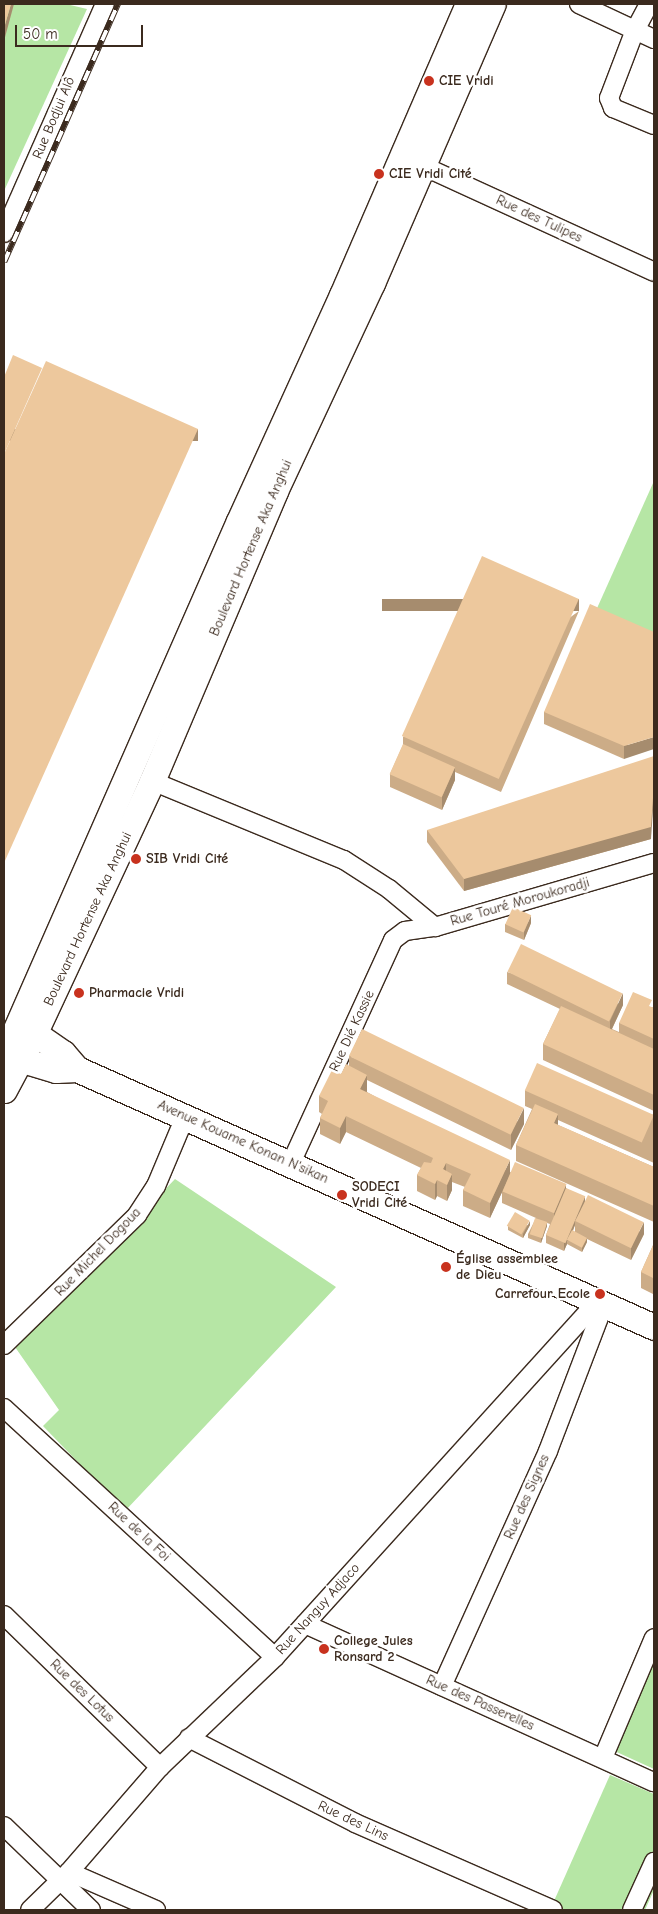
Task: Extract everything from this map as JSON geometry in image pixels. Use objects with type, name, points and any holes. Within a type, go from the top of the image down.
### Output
[{"type":"main road","name":"Boulevard Hortense Aka Anghui","points":[[27,1028],[468,4]]},
{"type":"main road","name":"Boulevard Hortense Aka Anghui","points":[[4,1090],[10,1057],[27,1028],[152,780],[275,491],[423,166],[493,4]]},
{"type":"main road","name":"Avenue Kouame Konan N'sikan","points":[[27,1028],[63,1053],[77,1069],[291,1163],[654,1327]]},
{"type":"main road","name":"Avenue Kouame Konan N'sikan","points":[[10,1057],[56,1070],[77,1069]]},
{"type":"street","name":"Rue Bodjui Alô","points":[[4,233],[105,4]]},
{"type":"street","points":[[579,4],[654,39]]},
{"type":"street","points":[[649,4],[635,30],[610,103],[654,125]]},
{"type":"street","name":"Rue des Tulipes","points":[[423,166],[654,272]]},
{"type":"street","name":"Rue Touré Moroukoradji","points":[[152,780],[344,860],[389,889],[435,927],[654,863]]},
{"type":"street","name":"Rue Dié Kassie","points":[[291,1163],[393,940],[405,931],[435,927]]},
{"type":"street","name":"Rue Michel Dogoua","points":[[4,1345],[137,1215],[156,1186],[185,1117]]},
{"type":"street","name":"Rue Nanguy Adjaco","points":[[30,1910],[65,1876],[160,1767],[275,1657],[601,1303]]},
{"type":"street","name":"Rue des Signes","points":[[442,1686],[548,1451],[601,1303]]},
{"type":"street","name":"Rue de la Foi","points":[[4,1408],[275,1657]]},
{"type":"street","name":"Rue des Lotus","points":[[4,1615],[160,1767]]},
{"type":"street","name":"Rue des Passerelles","points":[[305,1624],[654,1782]]},
{"type":"street","points":[[603,1758],[654,1638]]},
{"type":"street","name":"Rue des Lins","points":[[189,1738],[518,1904],[553,1910]]},
{"type":"street","points":[[4,1826],[65,1876],[91,1910]]},
{"type":"street","points":[[632,1910],[654,1862]]},
{"type":"street","points":[[65,1876],[156,1910]]},
{"type":"green space","points":[[4,4],[66,4],[87,9],[4,191]]},
{"type":"green space","points":[[654,481],[654,642],[594,615]]},
{"type":"green space","points":[[175,1179],[336,1287],[125,1511],[43,1426],[59,1410],[15,1347]]},
{"type":"green space","points":[[654,1652],[654,1769],[610,1749]]},
{"type":"green space","points":[[610,1775],[654,1794],[654,1890],[645,1910],[550,1910]]},
{"type":"building","points":[[4,4],[11,4],[4,28]]},
{"type":"building","points":[[13,355],[42,368],[4,454],[4,377]]},
{"type":"building","points":[[46,361],[198,429],[4,863],[4,454]]},
{"type":"building","points":[[482,556],[579,599],[499,779],[402,736]]},
{"type":"building","points":[[590,604],[654,632],[654,737],[624,746],[544,712]]},
{"type":"building","points":[[403,744],[455,767],[442,797],[390,774]]},
{"type":"building","points":[[654,756],[651,827],[464,879],[427,830]]},
{"type":"building","points":[[513,907],[531,915],[524,932],[505,924]]},
{"type":"building","points":[[521,944],[623,994],[609,1021],[507,972]]},
{"type":"building","points":[[633,992],[652,1000],[649,1006],[654,1008],[654,1039],[619,1023]]},
{"type":"building","points":[[561,1006],[654,1049],[654,1095],[543,1044]]},
{"type":"building","points":[[362,1029],[524,1108],[511,1135],[349,1056]]},
{"type":"building","points":[[537,1063],[654,1115],[642,1142],[525,1090]]},
{"type":"building","points":[[346,1064],[367,1075],[360,1089],[510,1160],[490,1203],[463,1190],[471,1174],[446,1163],[443,1169],[452,1174],[447,1185],[437,1180],[435,1184],[417,1175],[424,1162],[431,1163],[433,1158],[346,1116],[340,1128],[320,1118],[328,1101],[319,1096],[332,1070],[341,1074]]},
{"type":"building","points":[[535,1104],[558,1114],[554,1123],[654,1167],[654,1206],[516,1145]]},
{"type":"building","points":[[515,1162],[567,1184],[554,1213],[502,1191]]},
{"type":"building","points":[[566,1188],[585,1196],[565,1243],[546,1235]]},
{"type":"building","points":[[588,1195],[644,1222],[631,1248],[575,1221]]},
{"type":"building","points":[[515,1212],[530,1221],[521,1234],[507,1226]]},
{"type":"building","points":[[535,1218],[547,1222],[542,1238],[530,1234]]},
{"type":"building","points":[[572,1230],[587,1238],[582,1248],[567,1240]]},
{"type":"building","points":[[654,1243],[654,1276],[653,1278],[641,1272]]},
{"type":"railway","points":[[4,262],[118,4]]},
{"type":"place","name":"CIE Vridi","points":[[429,81]]},
{"type":"place","name":"CIE Vridi Cité","points":[[379,174]]},
{"type":"place","name":"SIB Vridi Cité","points":[[136,859]]},
{"type":"place","name":"Pharmacie Vridi","points":[[79,993]]},
{"type":"place","name":"SODECI Vridi Cité","points":[[342,1195]]},
{"type":"place","name":"Église assemblee de Dieu","points":[[446,1267]]},
{"type":"place","name":"Carrefour Ecole","points":[[600,1294]]},
{"type":"place","name":"College Jules Ronsard 2","points":[[324,1649]]}]
